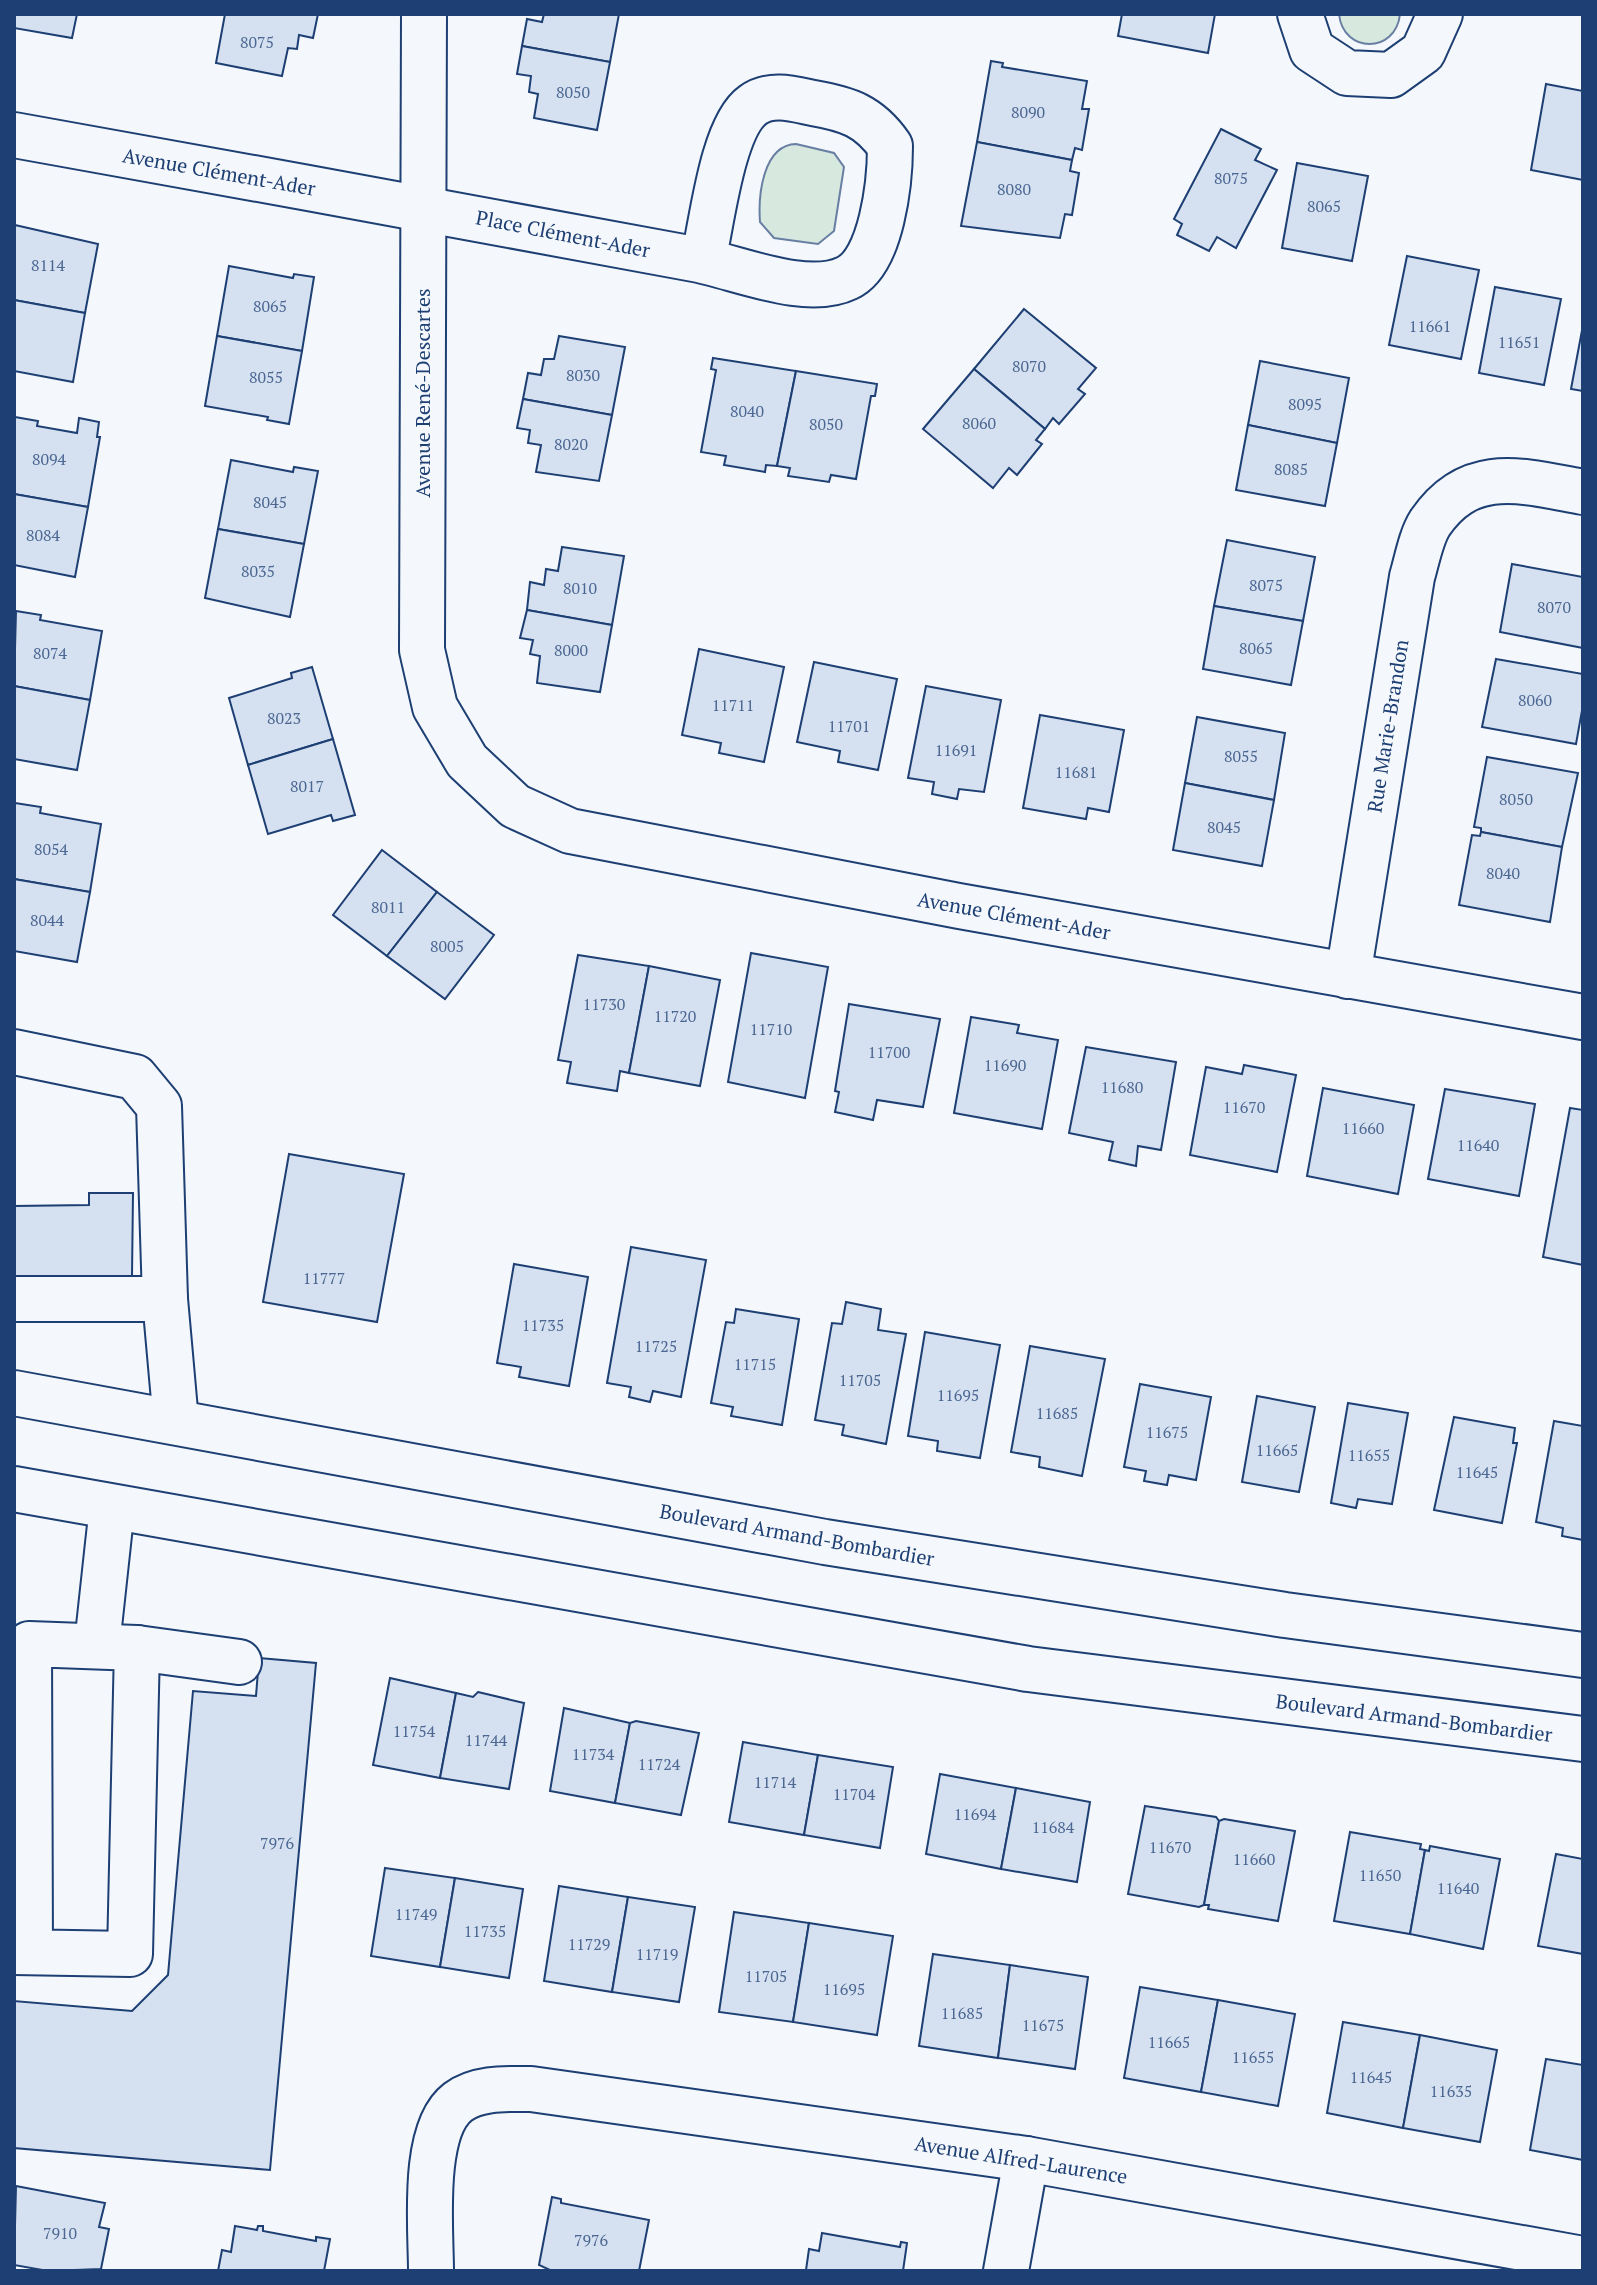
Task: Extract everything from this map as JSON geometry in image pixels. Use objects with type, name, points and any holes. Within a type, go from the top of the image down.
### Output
[{"type":"street","name":"Avenue René-Descartes","points":[[424,14],[422,650],[435,707],[467,761]]},
{"type":"street","points":[[1300,14],[1312,50],[1347,73],[1391,75],[1423,52],[1440,14]]},
{"type":"street","name":"Place Clément-Ader","points":[[424,208],[703,261],[807,285],[826,286],[849,278],[864,266],[874,249],[890,146],[867,119],[849,110],[772,97],[753,105],[731,137],[703,261]]},
{"type":"street","name":"Avenue Clément-Ader","points":[[14,135],[424,208]]},
{"type":"street","name":"Rue Marie-Brandon","points":[[1348,976],[1412,577],[1429,525],[1460,490],[1491,480],[1583,492]]},
{"type":"street","name":"Avenue Clément-Ader","points":[[467,761],[515,806],[570,831],[1583,1017]]},
{"type":"street","points":[[14,1052],[135,1077],[159,1106],[165,1299],[176,1422]]},
{"type":"street","points":[[14,1299],[165,1299]]},
{"type":"street","name":"Boulevard Armand-Bombardier","points":[[14,1393],[825,1542],[1285,1615],[1583,1655]]},
{"type":"street","name":"Boulevard Armand-Bombardier","points":[[14,1489],[1028,1669],[1583,1739]]},
{"type":"street","points":[[112,1507],[117,1646],[130,1954],[22,1952],[29,1644],[117,1646],[239,1662]]},
{"type":"street","name":"Avenue Alfred-Laurence","points":[[431,2271],[435,2140],[457,2102],[492,2089],[531,2089],[1026,2159],[1583,2259]]},
{"type":"street","points":[[1006,2271],[1026,2159]]},
{"type":"shaded area","points":[[1339,14],[1400,14],[1389,36],[1370,44],[1350,36]]},
{"type":"shaded area","points":[[796,144],[834,153],[844,167],[834,231],[818,244],[774,238],[760,222],[762,186],[770,162],[776,153]]},
{"type":"building","points":[[14,14],[77,14],[72,38],[14,28]]},
{"type":"building","points":[[225,14],[318,14],[313,38],[299,35],[297,49],[288,48],[282,76],[216,63]]},
{"type":"building","points":[[544,14],[619,14],[610,62],[522,46],[527,19],[542,22]]},
{"type":"building","points":[[1122,14],[1215,14],[1208,53],[1118,36]]},
{"type":"building","points":[[522,46],[610,62],[597,130],[534,118],[538,94],[529,92],[531,76],[517,74]]},
{"type":"building","points":[[991,61],[1003,63],[1002,67],[1087,81],[1082,109],[1089,109],[1082,150],[1075,148],[1072,160],[977,142]]},
{"type":"building","points":[[1546,84],[1583,91],[1583,180],[1531,170]]},
{"type":"building","points":[[1221,129],[1261,149],[1255,160],[1277,170],[1236,248],[1217,237],[1209,251],[1177,235],[1182,224],[1174,219]]},
{"type":"building","points":[[977,142],[1072,160],[1070,171],[1079,173],[1072,215],[1065,214],[1060,238],[961,226]]},
{"type":"building","points":[[1297,163],[1368,176],[1352,261],[1282,248]]},
{"type":"building","points":[[15,225],[98,244],[85,313],[14,300]]},
{"type":"building","points":[[1407,256],[1479,270],[1461,359],[1389,345]]},
{"type":"building","points":[[229,266],[293,278],[294,274],[314,277],[302,351],[217,336]]},
{"type":"building","points":[[1495,287],[1561,299],[1544,385],[1479,373]]},
{"type":"building","points":[[14,300],[85,313],[73,382],[14,371]]},
{"type":"building","points":[[1024,309],[1096,368],[1078,389],[1085,394],[1059,424],[1053,418],[1045,429],[974,369]]},
{"type":"building","points":[[1583,325],[1583,391],[1571,389]]},
{"type":"building","points":[[217,336],[302,351],[289,424],[267,420],[268,417],[205,406]]},
{"type":"building","points":[[559,336],[625,347],[612,415],[523,399],[528,373],[541,375],[544,359],[554,359]]},
{"type":"building","points":[[713,358],[796,371],[777,466],[766,465],[765,472],[724,465],[726,456],[701,452],[716,370],[711,369]]},
{"type":"building","points":[[1260,361],[1349,378],[1337,443],[1248,425]]},
{"type":"building","points":[[974,369],[1045,429],[1036,440],[1042,444],[1017,475],[1009,468],[993,488],[923,429]]},
{"type":"building","points":[[796,371],[877,384],[875,396],[871,396],[856,479],[831,475],[829,482],[788,476],[790,468],[777,466]]},
{"type":"building","points":[[523,399],[612,415],[599,481],[536,472],[541,445],[528,443],[530,430],[517,428]]},
{"type":"building","points":[[15,417],[38,421],[37,426],[77,433],[79,418],[99,422],[97,437],[100,437],[88,507],[14,494]]},
{"type":"building","points":[[1248,425],[1337,443],[1325,506],[1236,490]]},
{"type":"building","points":[[231,460],[293,472],[294,467],[318,471],[304,544],[218,529]]},
{"type":"building","points":[[14,494],[88,507],[75,577],[14,565]]},
{"type":"building","points":[[218,529],[304,544],[290,617],[205,598]]},
{"type":"building","points":[[1227,540],[1315,557],[1303,621],[1214,606]]},
{"type":"building","points":[[562,547],[624,556],[612,625],[527,610],[530,582],[544,585],[546,569],[558,571]]},
{"type":"building","points":[[1512,564],[1583,577],[1583,648],[1500,632]]},
{"type":"building","points":[[1214,606],[1303,621],[1291,685],[1203,669]]},
{"type":"building","points":[[527,610],[612,625],[600,692],[537,683],[540,656],[530,654],[533,640],[520,638]]},
{"type":"building","points":[[16,611],[41,615],[40,620],[102,631],[90,700],[14,686]]},
{"type":"building","points":[[699,649],[784,667],[764,762],[719,753],[721,743],[682,735]]},
{"type":"building","points":[[1496,659],[1583,674],[1583,705],[1576,744],[1482,727]]},
{"type":"building","points":[[814,662],[897,679],[878,770],[838,762],[840,751],[797,742]]},
{"type":"building","points":[[312,667],[333,739],[248,765],[229,698],[292,678],[291,673]]},
{"type":"building","points":[[14,686],[90,700],[77,770],[14,759]]},
{"type":"building","points":[[926,686],[1001,700],[984,792],[959,789],[957,799],[932,794],[934,782],[908,778]]},
{"type":"building","points":[[1040,715],[1124,730],[1109,812],[1088,808],[1086,819],[1023,808]]},
{"type":"building","points":[[1197,717],[1285,733],[1274,800],[1185,783]]},
{"type":"building","points":[[333,739],[355,815],[333,821],[331,815],[268,834],[248,765]]},
{"type":"building","points":[[1487,757],[1578,773],[1562,847],[1481,832],[1481,828],[1474,827]]},
{"type":"building","points":[[1185,783],[1274,800],[1262,866],[1173,850]]},
{"type":"building","points":[[15,803],[41,807],[40,813],[101,824],[90,892],[14,879]]},
{"type":"building","points":[[1481,832],[1562,847],[1550,922],[1459,905],[1472,835],[1480,836]]},
{"type":"building","points":[[382,850],[437,892],[387,956],[333,915]]},
{"type":"building","points":[[14,879],[90,892],[77,962],[14,951]]},
{"type":"building","points":[[437,892],[494,935],[445,999],[387,956]]},
{"type":"building","points":[[751,953],[828,967],[805,1098],[728,1082]]},
{"type":"building","points":[[578,955],[649,966],[629,1073],[620,1071],[617,1091],[567,1083],[571,1062],[558,1060]]},
{"type":"building","points":[[649,966],[720,980],[700,1086],[629,1073]]},
{"type":"building","points":[[849,1004],[940,1019],[923,1107],[877,1100],[873,1120],[835,1112],[839,1092],[835,1091]]},
{"type":"building","points":[[971,1017],[1019,1025],[1017,1033],[1058,1040],[1042,1129],[954,1113]]},
{"type":"building","points":[[1086,1047],[1176,1062],[1161,1150],[1138,1146],[1136,1166],[1109,1160],[1113,1142],[1069,1133]]},
{"type":"building","points":[[1244,1065],[1296,1075],[1277,1172],[1190,1155],[1206,1067],[1242,1074]]},
{"type":"building","points":[[1323,1088],[1414,1105],[1398,1194],[1307,1176]]},
{"type":"building","points":[[1445,1089],[1535,1104],[1519,1196],[1428,1179]]},
{"type":"building","points":[[1570,1108],[1583,1110],[1583,1265],[1543,1257]]},
{"type":"building","points":[[289,1154],[404,1174],[377,1322],[263,1302]]},
{"type":"building","points":[[89,1193],[133,1193],[132,1276],[60,1276],[59,1284],[35,1284],[35,1276],[14,1276],[14,1206],[89,1205]]},
{"type":"building","points":[[631,1247],[706,1260],[681,1397],[653,1391],[650,1402],[629,1397],[631,1387],[607,1383]]},
{"type":"building","points":[[514,1264],[588,1277],[569,1386],[519,1377],[521,1367],[497,1363]]},
{"type":"building","points":[[846,1302],[881,1309],[878,1330],[906,1334],[886,1444],[842,1435],[844,1425],[815,1420],[832,1323],[842,1324]]},
{"type":"building","points":[[736,1309],[799,1319],[782,1425],[731,1416],[733,1407],[711,1403],[726,1322],[734,1323]]},
{"type":"building","points":[[925,1332],[1000,1345],[980,1458],[937,1451],[938,1441],[908,1436]]},
{"type":"building","points":[[1030,1346],[1105,1359],[1082,1476],[1039,1467],[1040,1457],[1011,1452]]},
{"type":"building","points":[[1140,1384],[1211,1397],[1196,1480],[1169,1475],[1167,1485],[1144,1481],[1146,1471],[1124,1467]]},
{"type":"building","points":[[1257,1396],[1315,1407],[1299,1492],[1242,1482]]},
{"type":"building","points":[[1348,1403],[1408,1413],[1392,1504],[1358,1499],[1356,1508],[1331,1503]]},
{"type":"building","points":[[1454,1417],[1515,1428],[1513,1443],[1517,1443],[1502,1523],[1434,1510]]},
{"type":"building","points":[[1554,1421],[1583,1426],[1583,1540],[1562,1536],[1563,1528],[1536,1522]]},
{"type":"building","points":[[259,1658],[316,1663],[270,2170],[14,2148],[14,2001],[132,2011],[168,1975],[193,1691],[256,1696]]},
{"type":"building","points":[[390,1678],[456,1693],[440,1778],[373,1765]]},
{"type":"building","points":[[478,1692],[524,1703],[509,1789],[440,1778],[456,1693],[473,1697]]},
{"type":"building","points":[[564,1708],[630,1723],[615,1803],[550,1791]]},
{"type":"building","points":[[636,1721],[699,1733],[681,1815],[615,1803],[630,1723]]},
{"type":"building","points":[[743,1742],[818,1755],[804,1835],[729,1822]]},
{"type":"building","points":[[818,1755],[893,1767],[880,1848],[804,1835]]},
{"type":"building","points":[[940,1774],[1016,1788],[1001,1869],[926,1854]]},
{"type":"building","points":[[1016,1788],[1090,1802],[1077,1882],[1001,1869]]},
{"type":"building","points":[[1145,1806],[1216,1817],[1219,1821],[1204,1905],[1199,1907],[1128,1894]]},
{"type":"building","points":[[1224,1819],[1295,1831],[1278,1921],[1208,1909],[1209,1905],[1204,1905],[1219,1821]]},
{"type":"building","points":[[1350,1832],[1421,1844],[1420,1849],[1425,1850],[1410,1934],[1334,1921]]},
{"type":"building","points":[[1430,1846],[1500,1859],[1483,1949],[1410,1934],[1425,1850],[1429,1851]]},
{"type":"building","points":[[1556,1854],[1583,1859],[1583,1954],[1538,1946]]},
{"type":"building","points":[[385,1868],[455,1878],[440,1967],[371,1956]]},
{"type":"building","points":[[455,1878],[523,1889],[509,1978],[440,1967]]},
{"type":"building","points":[[559,1886],[628,1897],[612,1992],[544,1981]]},
{"type":"building","points":[[628,1897],[695,1907],[679,2002],[612,1992]]},
{"type":"building","points":[[734,1912],[809,1923],[793,2022],[719,2012]]},
{"type":"building","points":[[809,1923],[893,1936],[877,2035],[793,2022]]},
{"type":"building","points":[[933,1954],[1010,1965],[998,2058],[919,2046]]},
{"type":"building","points":[[1010,1965],[1088,1977],[1075,2069],[998,2058]]},
{"type":"building","points":[[1140,1987],[1218,2000],[1201,2092],[1124,2078]]},
{"type":"building","points":[[1218,2000],[1295,2014],[1278,2106],[1201,2092]]},
{"type":"building","points":[[1343,2022],[1420,2035],[1403,2128],[1327,2113]]},
{"type":"building","points":[[1420,2035],[1497,2050],[1480,2142],[1403,2128]]},
{"type":"building","points":[[1546,2059],[1583,2065],[1583,2160],[1530,2150]]},
{"type":"building","points":[[16,2186],[105,2203],[99,2227],[109,2229],[101,2269],[48,2271],[14,2265]]},
{"type":"building","points":[[552,2197],[561,2199],[561,2203],[649,2220],[639,2271],[552,2271],[539,2265]]},
{"type":"building","points":[[235,2226],[257,2230],[258,2226],[263,2226],[263,2231],[316,2241],[316,2237],[330,2239],[324,2271],[218,2271],[222,2250],[231,2252]]},
{"type":"building","points":[[822,2233],[900,2247],[901,2242],[907,2243],[903,2271],[806,2270],[809,2249],[819,2251]]}]
